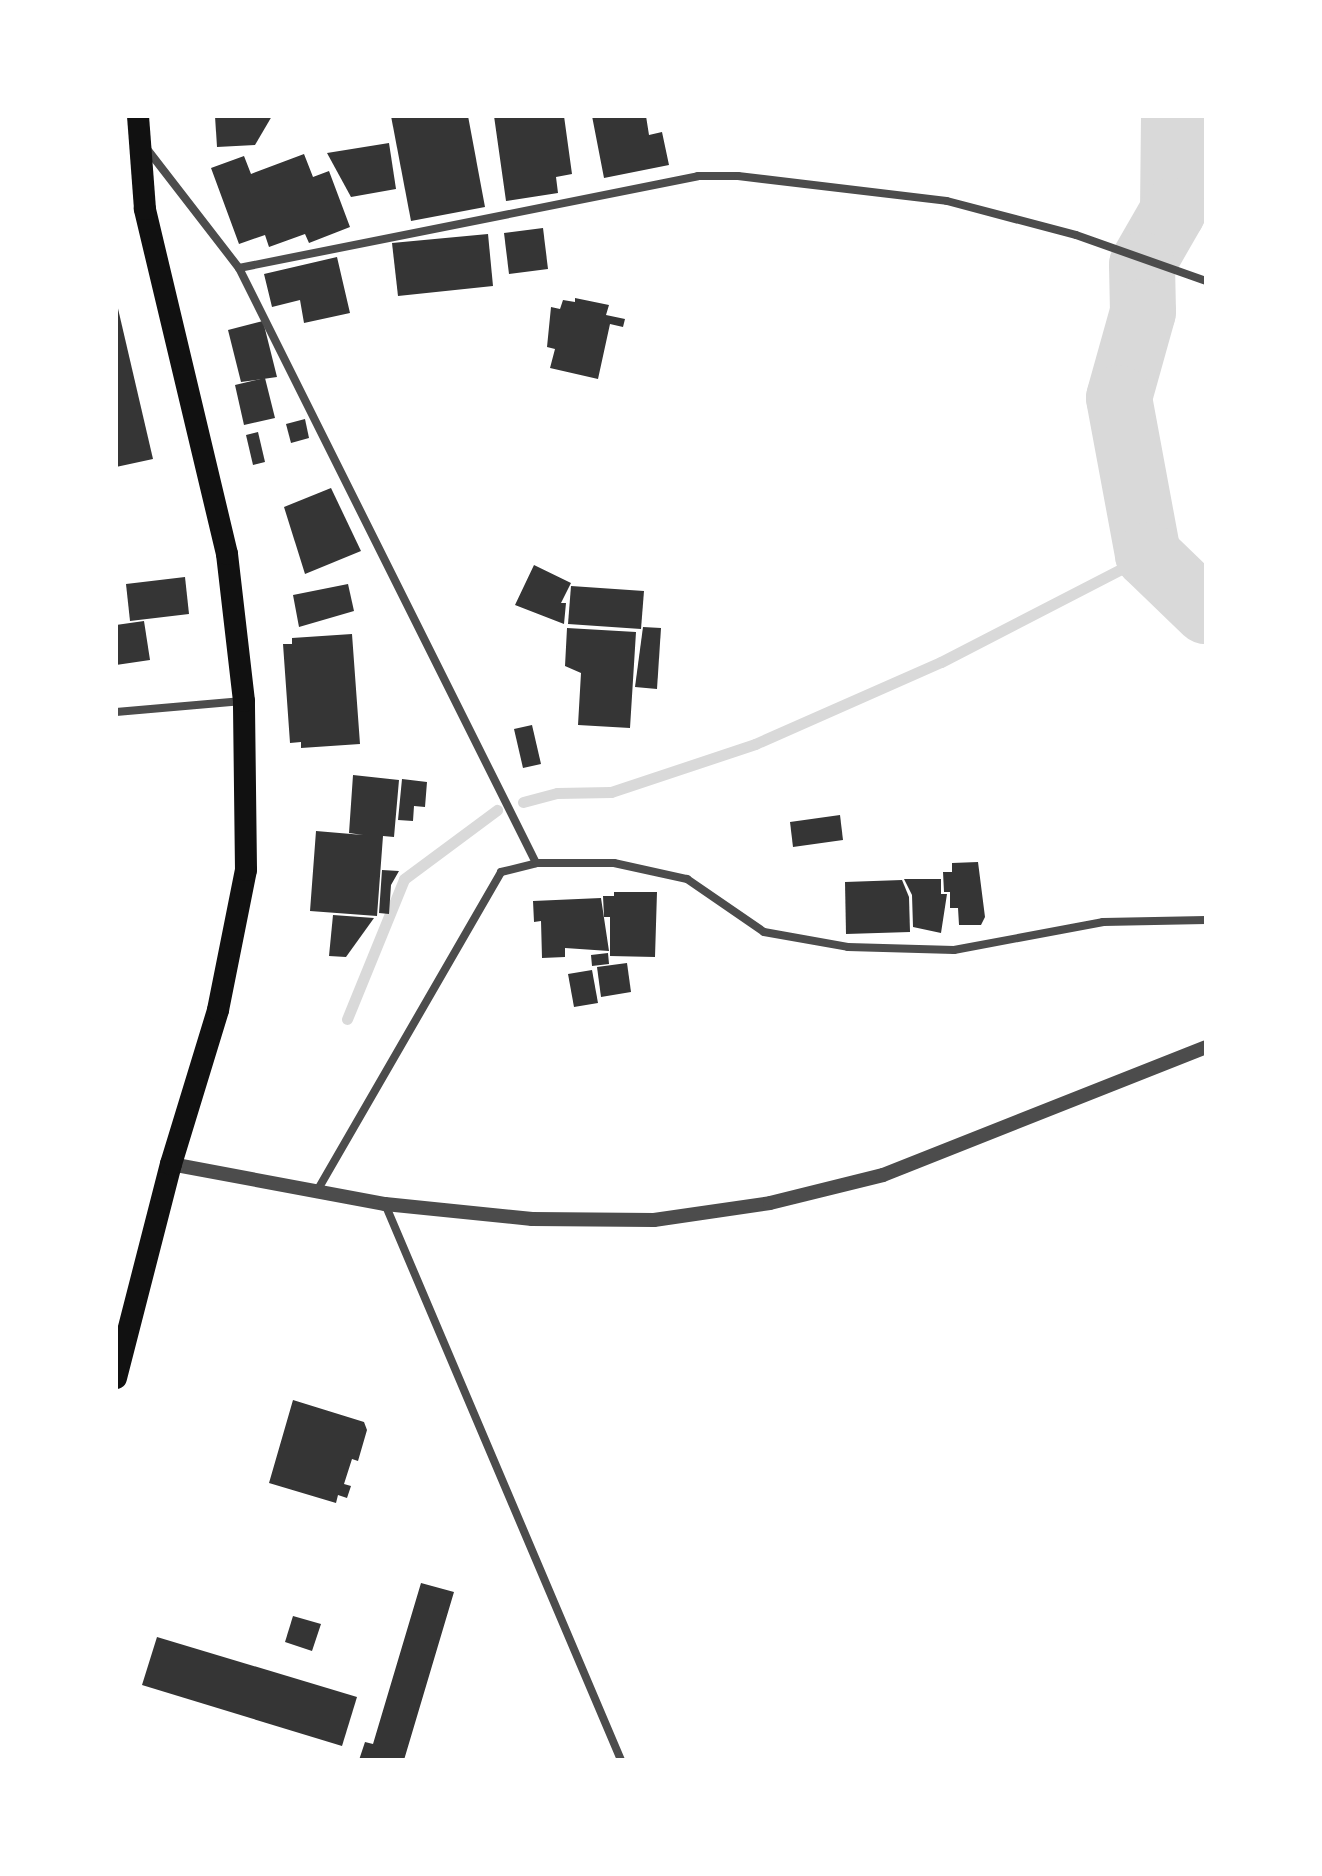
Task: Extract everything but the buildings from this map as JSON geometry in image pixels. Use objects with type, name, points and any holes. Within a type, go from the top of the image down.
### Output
[{"type":"highway","points":[[116,1378],[171,1164],[218,1010],[246,870],[244,701],[227,554],[145,209],[139,127]]},
{"type":"street","points":[[139,127],[239,268],[536,863]]},
{"type":"street","points":[[239,268],[698,176],[738,176],[947,201],[1076,235],[1206,281]]},
{"type":"street","points":[[116,712],[244,701]]},
{"type":"street","points":[[317,1191],[501,872],[536,863],[614,863],[687,879],[764,932],[848,947],[954,950],[1103,922],[1206,920]]},
{"type":"street","points":[[171,1164],[385,1204],[532,1219],[654,1220],[770,1203],[883,1175],[1206,1047]]},
{"type":"street","points":[[385,1204],[621,1760]]},
{"type":"waterway","points":[[1174,116],[1173,211],[1142,265],[1143,312],[1119,398],[1148,555],[1206,611]]},
{"type":"waterway","points":[[523,802],[557,793],[611,792],[755,744],[941,662],[1148,555]]},
{"type":"waterway","points":[[347,1019],[404,879],[497,810]]}]
